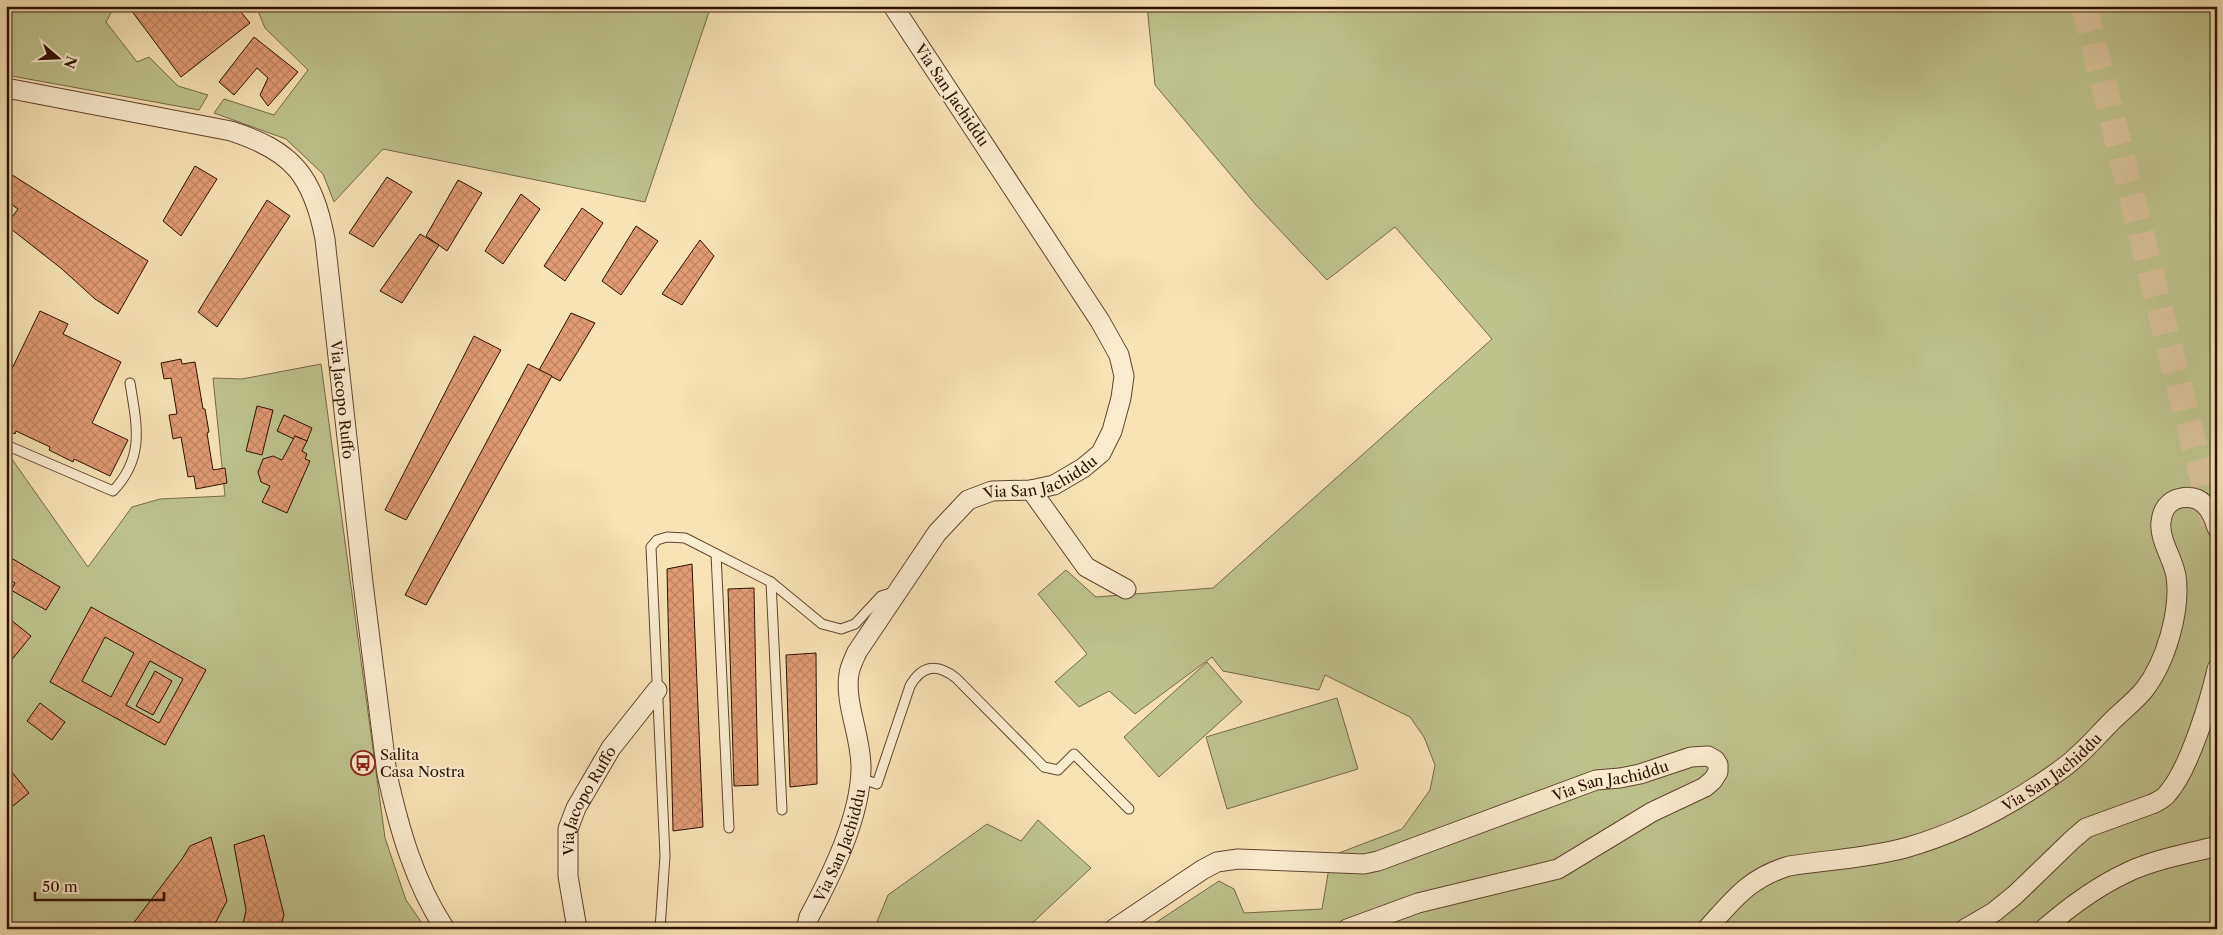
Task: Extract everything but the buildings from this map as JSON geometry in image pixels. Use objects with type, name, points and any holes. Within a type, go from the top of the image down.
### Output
[{"type":"street","name":"Via San Jachiddu","points":[[806,929],[834,867],[855,807],[861,759],[848,688],[849,674],[857,652],[937,533],[968,500],[992,491],[1044,488],[1065,479],[1093,461],[1101,453],[1112,431],[1122,398],[1124,376],[1122,362],[1100,321],[893,6]]},
{"type":"street","name":"Via Jacopo Ruffo","points":[[6,88],[238,134],[268,146],[285,157],[298,169],[317,202],[325,239],[363,584],[387,774],[393,804],[412,865],[424,894],[445,929]]},
{"type":"street","points":[[1031,490],[1086,566],[1126,589]]},
{"type":"street","name":"Via San Jachiddu","points":[[1707,929],[1753,881],[1772,871],[1789,866],[1903,848],[1947,835],[1977,821],[2064,767],[2144,690],[2159,666],[2176,616],[2177,600],[2176,576],[2162,535],[2160,523],[2163,511],[2168,504],[2179,498],[2191,497],[2200,500],[2208,508],[2213,515],[2217,528]]},
{"type":"street","points":[[1965,929],[1994,912],[2015,895],[2072,839],[2086,828],[2152,804],[2169,793],[2188,759],[2214,684],[2217,669]]},
{"type":"street","name":"Via Jacopo Ruffo","points":[[577,929],[568,876],[568,829],[576,808],[611,748],[657,690]]},
{"type":"street","name":"Via San Jachiddu","points":[[1114,929],[1217,862],[1238,859],[1364,864],[1378,861],[1596,780],[1640,774],[1691,756],[1708,756],[1715,760],[1718,765],[1718,772],[1705,787],[1652,812],[1558,869],[1418,903],[1347,929]]},
{"type":"street","points":[[2044,929],[2100,888],[2127,872],[2217,846]]},
{"type":"lane","points":[[6,445],[113,491],[125,478],[134,458],[137,425],[130,383]]},
{"type":"lane","points":[[660,929],[665,856],[651,547],[658,540],[676,536],[685,538],[771,582],[822,624],[841,629],[855,624],[881,596],[897,591]]},
{"type":"lane","points":[[716,554],[729,828]]},
{"type":"lane","points":[[771,582],[782,810]]},
{"type":"lane","points":[[860,778],[877,784],[910,686],[916,675],[925,670],[937,668],[948,672],[956,678],[1044,767],[1058,770],[1074,754],[1129,809]]},
{"type":"green space","points":[[6,6],[106,6],[111,13],[106,22],[137,62],[149,57],[178,86],[208,95],[199,110],[6,75]]},
{"type":"green space","points":[[256,6],[711,6],[645,202],[383,149],[334,202],[323,174],[286,139],[214,113],[224,99],[274,115],[308,70],[265,28]]},
{"type":"green space","points":[[1147,6],[2217,6],[2217,929],[1146,929],[1219,881],[1234,889],[1244,913],[1322,909],[1331,856],[1402,829],[1430,790],[1435,765],[1424,737],[1410,717],[1325,675],[1319,690],[1223,671],[1212,657],[1135,714],[1109,691],[1079,707],[1055,682],[1087,654],[1038,594],[1066,570],[1096,597],[1213,588],[1492,339],[1395,227],[1327,280],[1256,205],[1155,85]]},
{"type":"green space","points":[[321,364],[385,838],[406,900],[426,929],[6,929],[6,459],[9,455],[88,567],[132,507],[160,499],[225,496],[213,378],[242,379]]},
{"type":"green space","points":[[1207,662],[1242,702],[1159,777],[1124,737]]},
{"type":"green space","points":[[1337,698],[1358,769],[1227,809],[1206,737]]},
{"type":"green space","points":[[1038,820],[1091,868],[1026,929],[874,929],[888,895],[987,824],[1021,841]]},
{"type":"tunnel","points":[[2084,6],[2215,529]]},
{"type":"place","name":"Salita Casa Nostra","points":[[363,763]]}]
